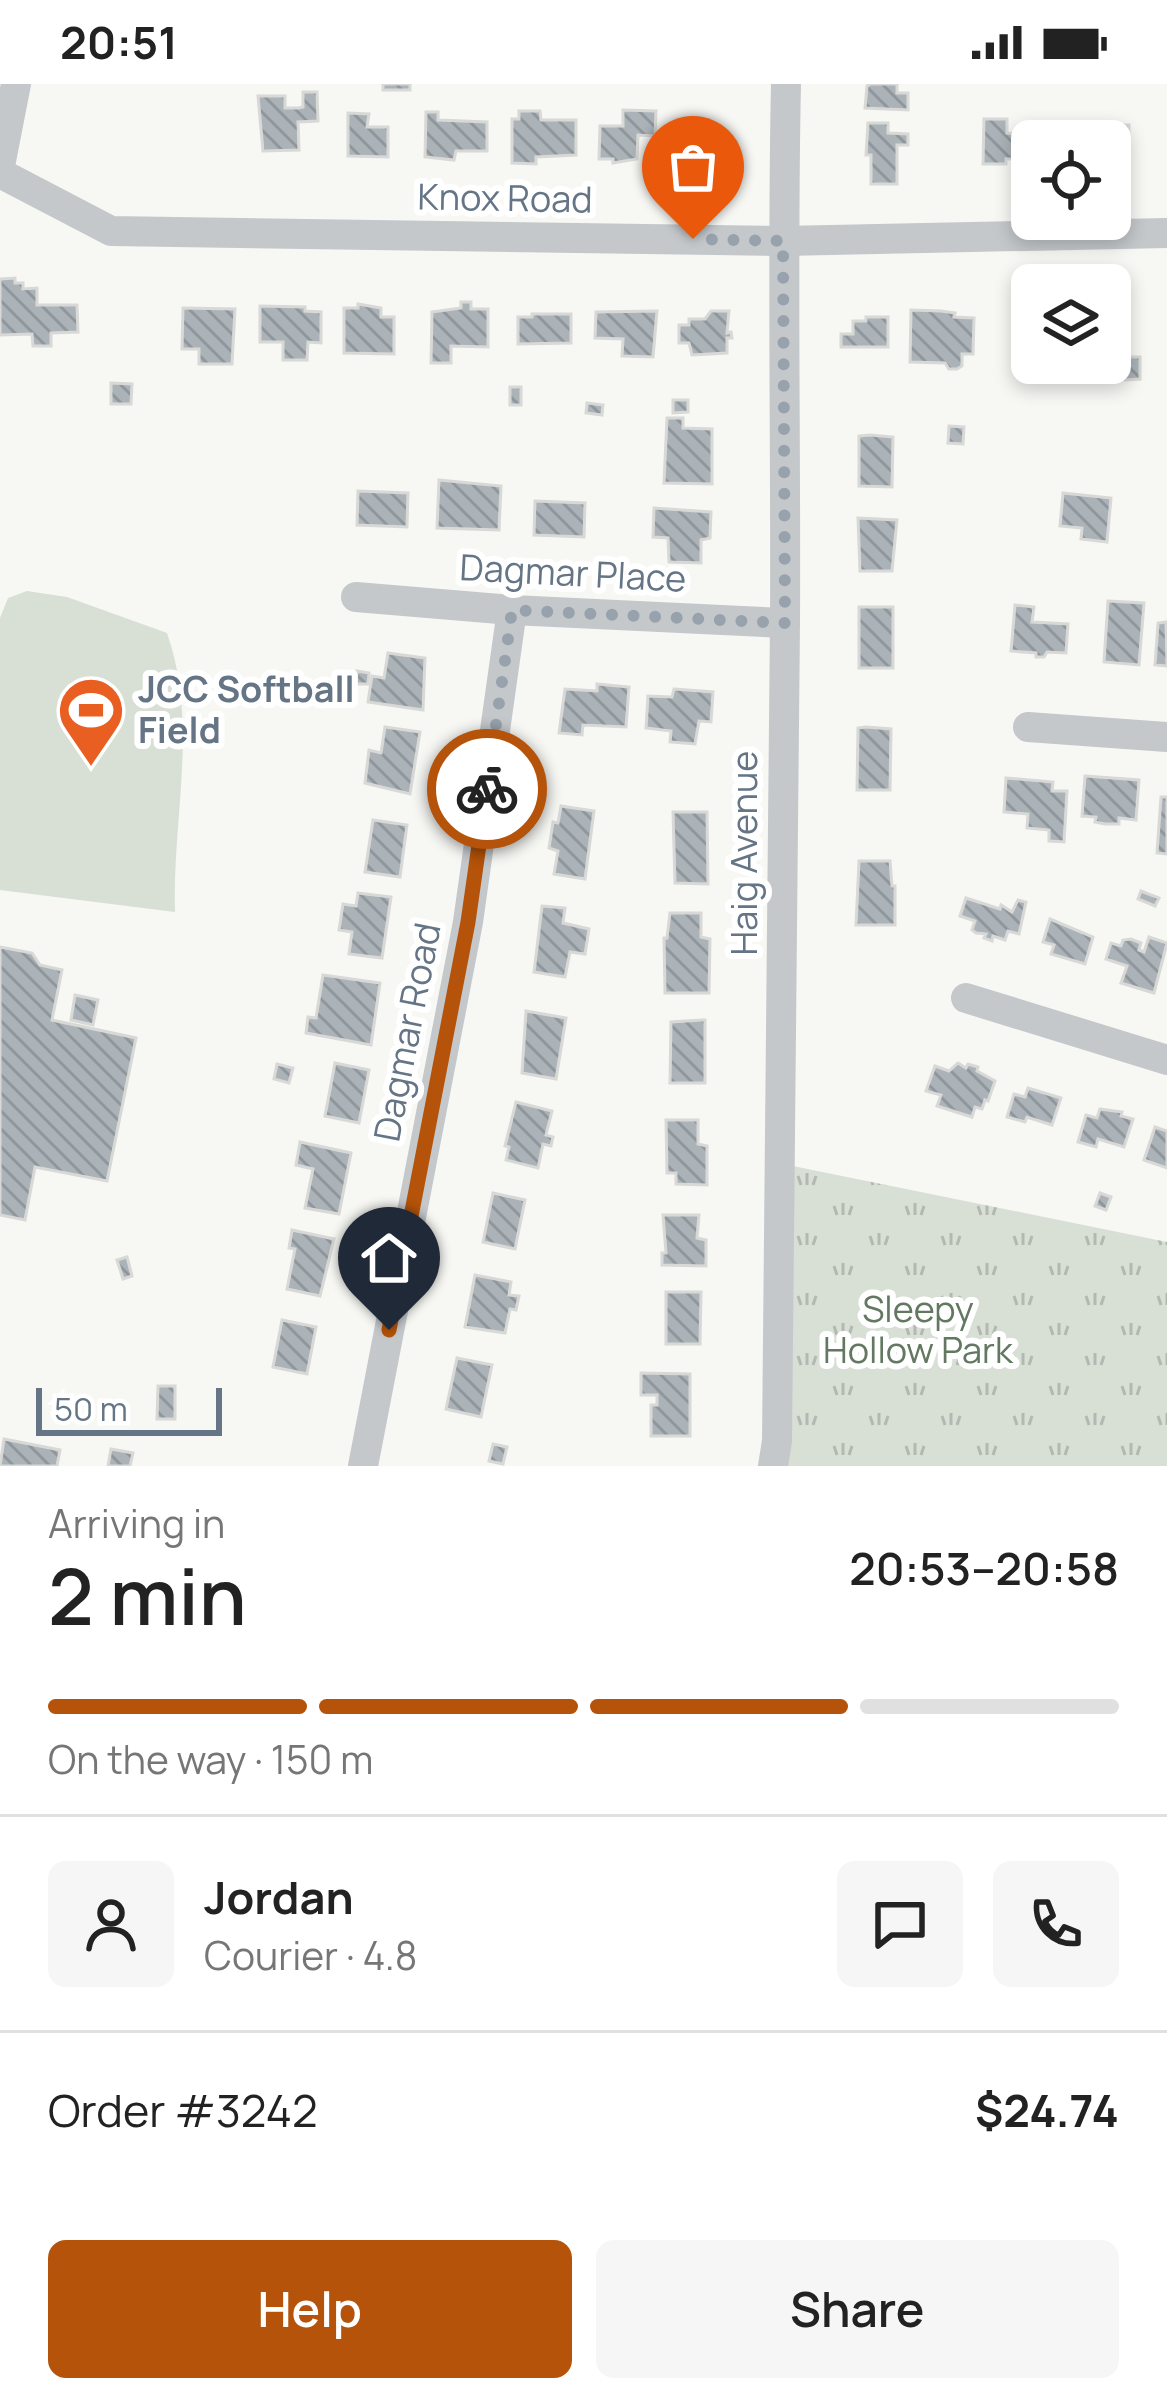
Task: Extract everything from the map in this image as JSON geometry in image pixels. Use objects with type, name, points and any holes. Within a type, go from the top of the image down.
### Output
[{"type":"street","points":[[0,170],[16,84]]},
{"type":"street","name":"Haig Avenue","points":[[773,1466],[783,1021],[786,84]]},
{"type":"street","name":"Knox Road","points":[[0,170],[111,231],[783,241],[1167,233]]},
{"type":"street","name":"Dagmar Place","points":[[356,597],[785,623]]},
{"type":"street","name":"Dagmar Road","points":[[363,1466],[468,922],[512,610]]},
{"type":"street","points":[[1028,727],[1167,736]]},
{"type":"street","points":[[966,998],[1167,1060]]},
{"type":"green space","name":"JCC Softball Field","points":[[27,591],[67,597],[167,633],[176,667],[183,736],[175,912],[0,890],[0,618],[8,598]]},
{"type":"green space","name":"Sleepy Hollow Park","points":[[778,1163],[1167,1242],[1167,1466],[773,1466]]},
{"type":"building","points":[[383,84],[410,84],[410,90],[383,90]]},
{"type":"building","points":[[871,84],[897,84],[897,93],[908,93],[908,110],[865,108]]},
{"type":"building","points":[[303,92],[317,92],[318,121],[298,122],[299,150],[263,151],[258,96],[285,96],[285,108],[298,108],[303,107]]},
{"type":"building","points":[[623,110],[656,111],[655,136],[638,135],[637,159],[613,163],[613,159],[599,159],[600,126],[623,126]]},
{"type":"building","points":[[519,111],[540,111],[541,120],[576,120],[576,155],[536,157],[536,164],[512,163],[512,119],[519,119]]},
{"type":"building","points":[[426,112],[438,112],[438,120],[487,122],[487,151],[456,151],[454,160],[425,157]]},
{"type":"building","points":[[348,113],[369,114],[367,127],[388,127],[388,157],[348,156]]},
{"type":"building","points":[[984,119],[1007,119],[1011,159],[1006,164],[983,164]]},
{"type":"building","points":[[868,123],[888,123],[888,133],[908,134],[908,145],[897,145],[897,184],[871,184]]},
{"type":"building","points":[[681,132],[718,132],[718,141],[736,142],[736,166],[681,161]]},
{"type":"building","points":[[15,278],[23,289],[37,288],[37,305],[77,305],[78,332],[51,333],[51,346],[33,346],[32,334],[0,335],[0,279]]},
{"type":"building","points":[[461,302],[471,302],[471,309],[488,309],[488,347],[451,346],[451,363],[431,363],[432,312],[461,308]]},
{"type":"building","points":[[358,304],[381,308],[381,317],[394,317],[394,354],[344,353],[344,308],[358,308]]},
{"type":"building","points":[[260,306],[321,312],[321,343],[308,342],[307,360],[283,360],[283,342],[260,342]]},
{"type":"building","points":[[183,308],[235,309],[232,364],[199,364],[199,349],[182,349]]},
{"type":"building","points":[[911,310],[974,318],[973,354],[962,354],[962,366],[957,369],[945,363],[910,362]]},
{"type":"building","points":[[657,311],[653,357],[622,356],[623,339],[595,338],[596,312]]},
{"type":"building","points":[[711,311],[729,311],[727,333],[732,338],[727,338],[727,353],[692,355],[689,343],[679,343],[679,325],[705,319]]},
{"type":"building","points":[[571,314],[571,343],[518,344],[518,317]]},
{"type":"building","points":[[866,317],[888,317],[888,347],[841,347],[841,334],[853,334],[853,321],[866,321]]},
{"type":"building","points":[[1131,357],[1140,357],[1140,379],[1131,380]]},
{"type":"building","points":[[111,383],[132,384],[131,404],[111,404]]},
{"type":"building","points":[[510,387],[521,387],[521,405],[510,405]]},
{"type":"building","points":[[673,400],[688,400],[688,412],[673,413]]},
{"type":"building","points":[[587,403],[603,405],[602,415],[586,413]]},
{"type":"building","points":[[667,418],[683,418],[683,428],[712,429],[712,484],[664,483]]},
{"type":"building","points":[[949,426],[964,427],[963,444],[948,443]]},
{"type":"building","points":[[859,436],[893,437],[892,487],[859,486]]},
{"type":"building","points":[[439,480],[501,486],[499,530],[437,528]]},
{"type":"building","points":[[358,491],[408,493],[407,527],[357,525]]},
{"type":"building","points":[[1063,493],[1111,498],[1107,542],[1081,539],[1082,528],[1060,526]]},
{"type":"building","points":[[535,501],[585,503],[584,537],[534,535]]},
{"type":"building","points":[[654,508],[711,512],[710,538],[701,540],[701,563],[669,562],[668,538],[653,537]]},
{"type":"building","points":[[858,518],[897,520],[892,571],[860,571]]},
{"type":"building","points":[[1108,601],[1144,603],[1139,665],[1104,662]]},
{"type":"building","points":[[1015,605],[1034,607],[1032,622],[1068,624],[1066,653],[1036,657],[1036,653],[1011,651]]},
{"type":"building","points":[[859,607],[893,607],[893,668],[859,668]]},
{"type":"building","points":[[1166,622],[1167,666],[1155,665],[1158,623]]},
{"type":"building","points":[[388,653],[425,658],[423,710],[368,702],[372,676],[384,678]]},
{"type":"building","points":[[357,671],[369,673],[368,684],[356,684]]},
{"type":"building","points":[[597,684],[629,687],[626,727],[583,725],[582,735],[559,733],[565,689],[597,691]]},
{"type":"building","points":[[324,688],[336,690],[335,703],[323,702]]},
{"type":"building","points":[[674,689],[713,692],[711,722],[699,721],[695,744],[670,742],[671,731],[646,728],[648,696],[672,697]]},
{"type":"building","points":[[385,727],[420,732],[410,794],[365,783],[369,750],[381,753]]},
{"type":"building","points":[[858,728],[891,729],[890,790],[857,790]]},
{"type":"building","points":[[1085,776],[1139,780],[1136,820],[1119,818],[1119,824],[1105,824],[1095,822],[1096,817],[1082,816]]},
{"type":"building","points":[[1006,778],[1053,782],[1052,791],[1067,791],[1064,842],[1049,841],[1049,830],[1027,828],[1028,814],[1004,812]]},
{"type":"building","points":[[1161,797],[1167,797],[1167,854],[1157,853]]},
{"type":"building","points":[[561,806],[594,811],[585,879],[554,874],[558,851],[549,848]]},
{"type":"building","points":[[673,812],[707,812],[708,884],[675,883]]},
{"type":"building","points":[[373,820],[407,825],[400,877],[365,872]]},
{"type":"building","points":[[859,861],[890,861],[895,925],[856,925]]},
{"type":"building","points":[[1141,891],[1159,898],[1155,906],[1138,899]]},
{"type":"building","points":[[358,893],[391,897],[382,958],[349,954],[352,932],[339,930],[343,904],[356,906]]},
{"type":"building","points":[[966,898],[1012,912],[1018,900],[1026,902],[1019,934],[1008,931],[1005,940],[993,936],[992,941],[976,933],[972,930],[975,921],[960,916]]},
{"type":"building","points":[[542,906],[565,908],[563,923],[589,929],[585,954],[570,952],[565,977],[534,972]]},
{"type":"building","points":[[670,913],[701,913],[701,937],[710,939],[709,993],[665,993],[664,938]]},
{"type":"building","points":[[1050,919],[1093,937],[1085,964],[1051,954],[1054,945],[1043,942]]},
{"type":"building","points":[[1149,937],[1167,943],[1154,993],[1121,983],[1127,966],[1106,959],[1111,943],[1121,946],[1123,940],[1131,939],[1141,943],[1139,950],[1144,952]]},
{"type":"building","points":[[0,947],[32,953],[40,965],[62,970],[52,1020],[136,1038],[107,1181],[35,1167],[25,1220],[0,1215]]},
{"type":"building","points":[[323,975],[380,983],[371,1045],[306,1033],[308,1017],[316,1018]]},
{"type":"building","points":[[75,995],[98,1000],[93,1025],[71,1020]]},
{"type":"building","points":[[526,1011],[566,1018],[556,1079],[522,1073]]},
{"type":"building","points":[[705,1020],[705,1083],[670,1083],[671,1022]]},
{"type":"building","points":[[335,1063],[369,1070],[359,1123],[325,1116]]},
{"type":"building","points":[[958,1063],[978,1067],[977,1071],[995,1081],[988,1101],[982,1109],[975,1107],[972,1117],[937,1106],[941,1095],[926,1091],[935,1066],[949,1071]]},
{"type":"building","points":[[277,1064],[293,1068],[289,1083],[274,1079]]},
{"type":"building","points":[[1028,1088],[1061,1098],[1052,1125],[1007,1117],[1014,1094],[1025,1097]]},
{"type":"building","points":[[516,1102],[552,1111],[546,1135],[553,1137],[551,1146],[543,1144],[538,1168],[506,1160]]},
{"type":"building","points":[[1100,1109],[1133,1119],[1124,1147],[1098,1139],[1096,1147],[1078,1142],[1086,1115],[1097,1118]]},
{"type":"building","points":[[666,1120],[698,1120],[698,1144],[707,1146],[707,1185],[676,1184],[676,1173],[667,1173]]},
{"type":"building","points":[[1155,1127],[1167,1131],[1167,1168],[1144,1160]]},
{"type":"building","points":[[300,1142],[351,1153],[339,1214],[305,1208],[313,1169],[296,1165]]},
{"type":"building","points":[[493,1193],[525,1200],[515,1249],[483,1242]]},
{"type":"building","points":[[1100,1193],[1111,1197],[1106,1210],[1095,1206]]},
{"type":"building","points":[[663,1215],[699,1215],[697,1238],[706,1240],[706,1266],[662,1265],[662,1253],[666,1253]]},
{"type":"building","points":[[292,1230],[334,1239],[320,1296],[287,1289],[295,1249],[289,1248]]},
{"type":"building","points":[[127,1257],[132,1276],[123,1279],[117,1260]]},
{"type":"building","points":[[475,1275],[511,1282],[509,1295],[519,1296],[516,1310],[510,1309],[505,1333],[465,1327]]},
{"type":"building","points":[[666,1292],[701,1292],[700,1344],[666,1344]]},
{"type":"building","points":[[282,1320],[316,1327],[307,1374],[273,1367]]},
{"type":"building","points":[[457,1358],[492,1365],[481,1417],[446,1409]]},
{"type":"building","points":[[641,1373],[690,1374],[690,1436],[651,1436],[651,1405],[657,1405],[657,1395],[641,1395]]},
{"type":"building","points":[[158,1386],[175,1386],[175,1419],[157,1419]]},
{"type":"building","points":[[4,1439],[60,1450],[57,1466],[0,1466]]},
{"type":"building","points":[[493,1444],[507,1447],[503,1464],[489,1461]]},
{"type":"building","points":[[111,1449],[133,1453],[130,1466],[108,1466]]},
{"type":"way so far","points":[[487,789],[512,610],[785,623],[783,241],[693,239]]},
{"type":"place","name":"JCC Softball Field","points":[[91,769]]},
{"type":"route","points":[[389,1330],[468,922],[487,789]]}]
